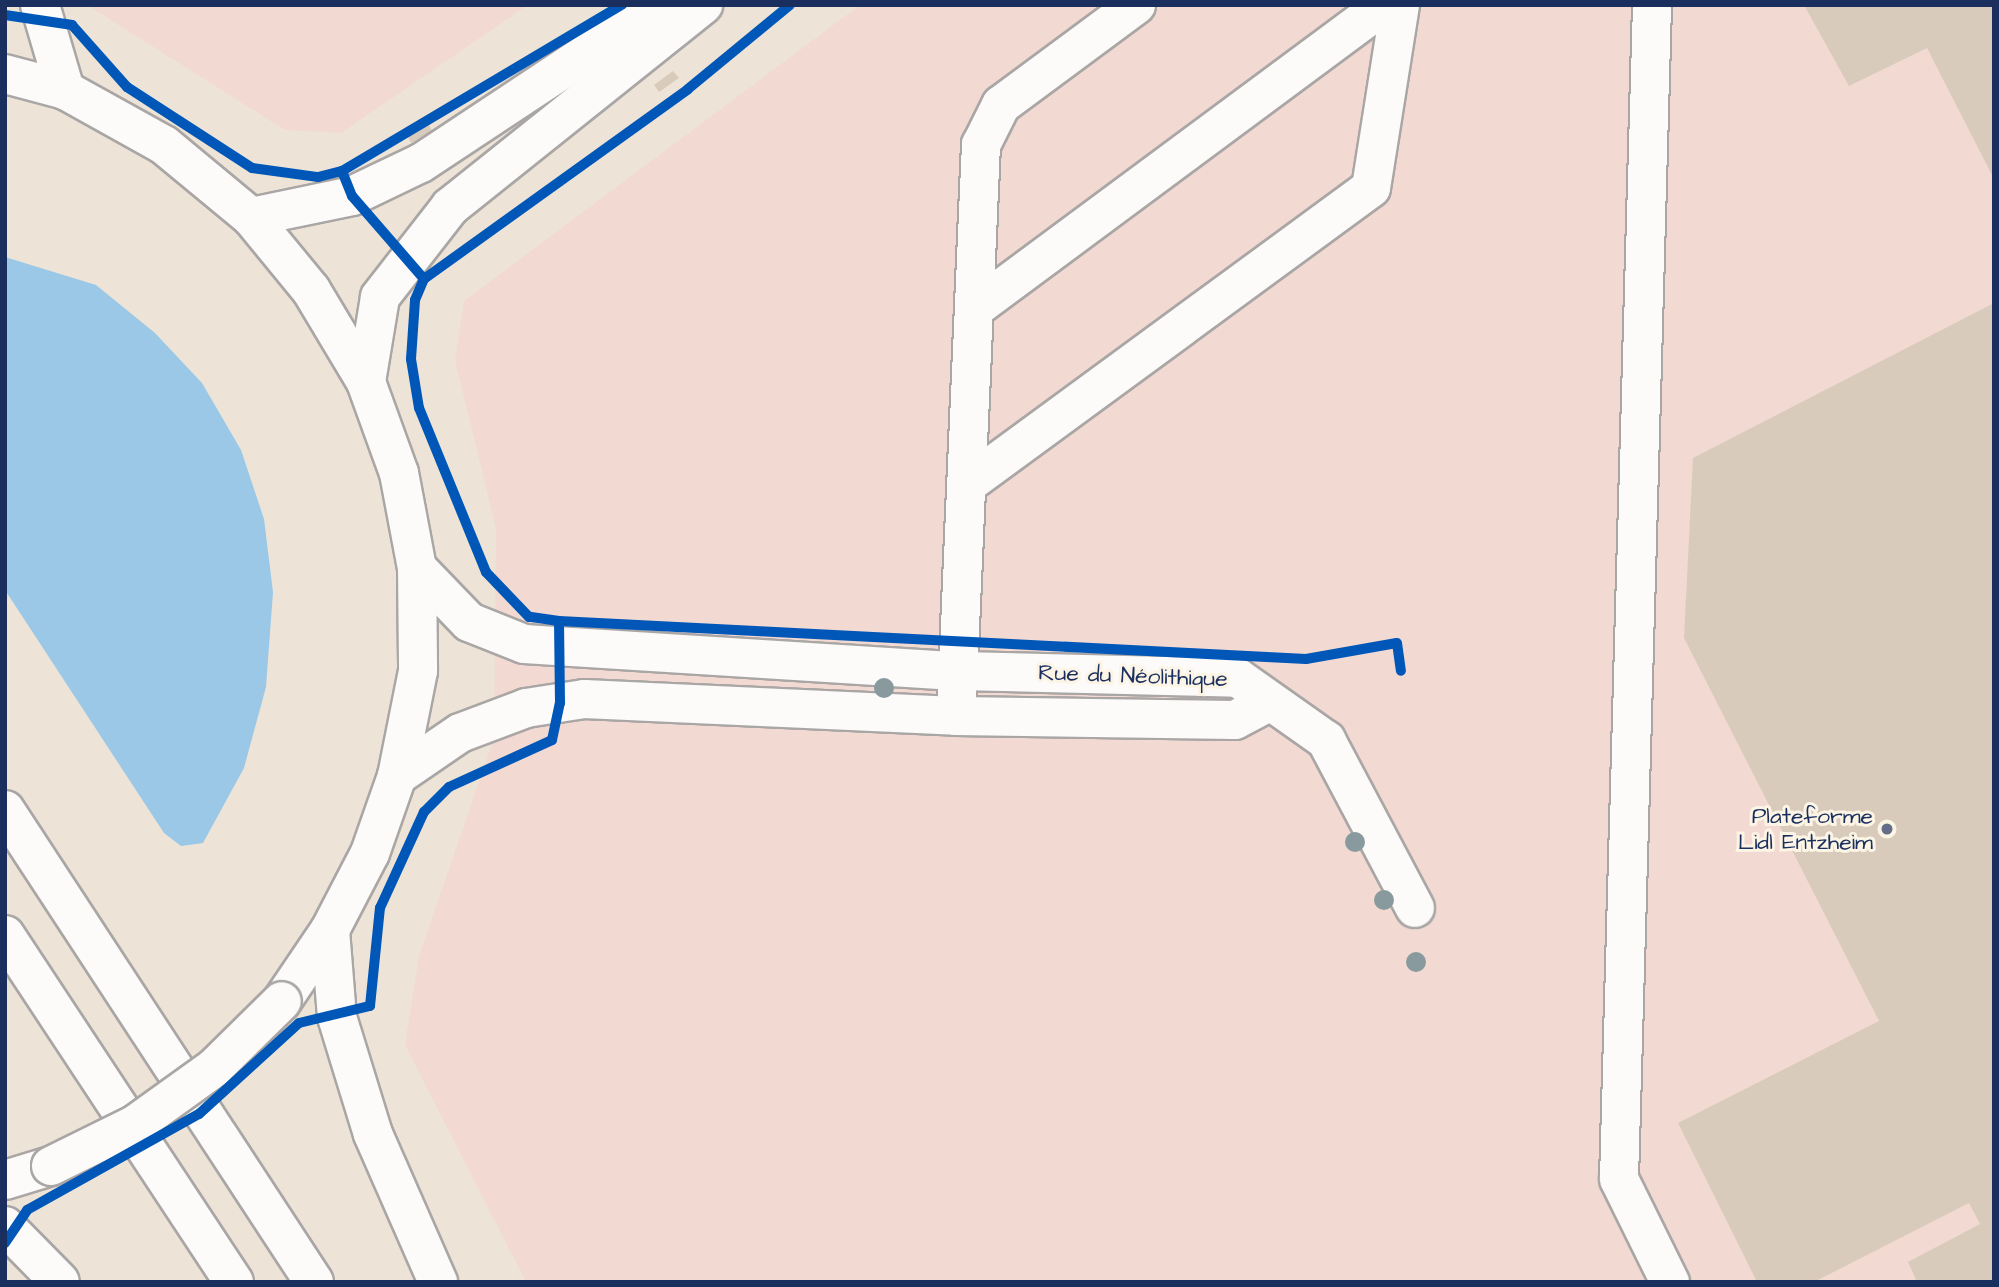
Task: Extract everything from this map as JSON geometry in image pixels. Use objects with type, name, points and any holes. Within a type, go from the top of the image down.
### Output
[{"type":"main road","points":[[40,5],[65,90]]},
{"type":"main road","points":[[251,217],[352,196],[421,163],[660,5]]},
{"type":"main road","points":[[366,382],[380,298],[450,207],[703,5]]},
{"type":"main road","points":[[956,716],[981,145],[1001,105],[1136,5]]},
{"type":"main road","points":[[974,309],[1384,5]]},
{"type":"main road","points":[[966,485],[1371,188],[1400,5]]},
{"type":"main road","points":[[1652,5],[1619,1179],[1671,1282]]},
{"type":"main road","points":[[5,74],[65,90],[164,145],[251,217],[311,290],[366,382],[399,473],[417,568],[418,671],[397,776],[370,853],[330,930],[282,1001],[214,1068],[136,1124],[51,1166],[5,1180]]},
{"type":"main road","name":"Rue du Néolithique","points":[[397,776],[460,733],[526,708],[584,698],[956,716],[1235,720],[1269,702],[1238,678],[959,671],[524,644],[469,622],[417,568]]},
{"type":"main road","points":[[1269,702],[1326,740],[1415,908]]},
{"type":"main road","points":[[5,810],[314,1282]]},
{"type":"main road","points":[[330,930],[337,1017],[373,1134],[438,1282]]},
{"type":"main road","points":[[5,935],[234,1282]]},
{"type":"main road","points":[[5,1226],[60,1282]]},
{"type":"shaded area","points":[[87,5],[528,5],[341,133],[285,130]]},
{"type":"shaded area","points":[[860,5],[1994,5],[1994,1282],[526,1282],[405,1045],[419,956],[494,738],[496,529],[455,360],[464,301]]},
{"type":"water","points":[[5,257],[96,285],[155,333],[202,383],[241,450],[264,519],[273,592],[266,687],[244,768],[203,843],[181,846],[164,833],[5,590]]},
{"type":"building","points":[[1804,5],[1994,5],[1994,179],[1927,48],[1849,86]]},
{"type":"building","points":[[673,71],[679,78],[659,92],[654,85]]},
{"type":"building","points":[[428,123],[432,131],[411,143],[407,135]]},
{"type":"building","name":"Plateforme Lidl Entzheim","points":[[1994,303],[1994,1282],[1917,1282],[1908,1262],[1980,1224],[1969,1203],[1814,1282],[1757,1282],[1678,1123],[1879,1021],[1684,638],[1693,458]]},
{"type":"cycle path","points":[[5,15],[72,25],[127,87],[252,168],[318,177],[342,171],[622,5]]},
{"type":"cycle path","points":[[424,279],[688,89],[790,5]]},
{"type":"cycle path","points":[[5,1243],[27,1210],[199,1114],[299,1023],[370,1006],[380,908],[424,812],[449,787],[552,740],[560,703],[559,621],[529,617],[486,572],[419,408],[411,359],[415,300],[424,279],[352,196],[342,171]]},
{"type":"cycle path","points":[[559,621],[1306,659],[1397,643],[1401,671]]},
{"type":"place","name":"Plateforme Lidl Entzheim","points":[[1887,829]]}]
